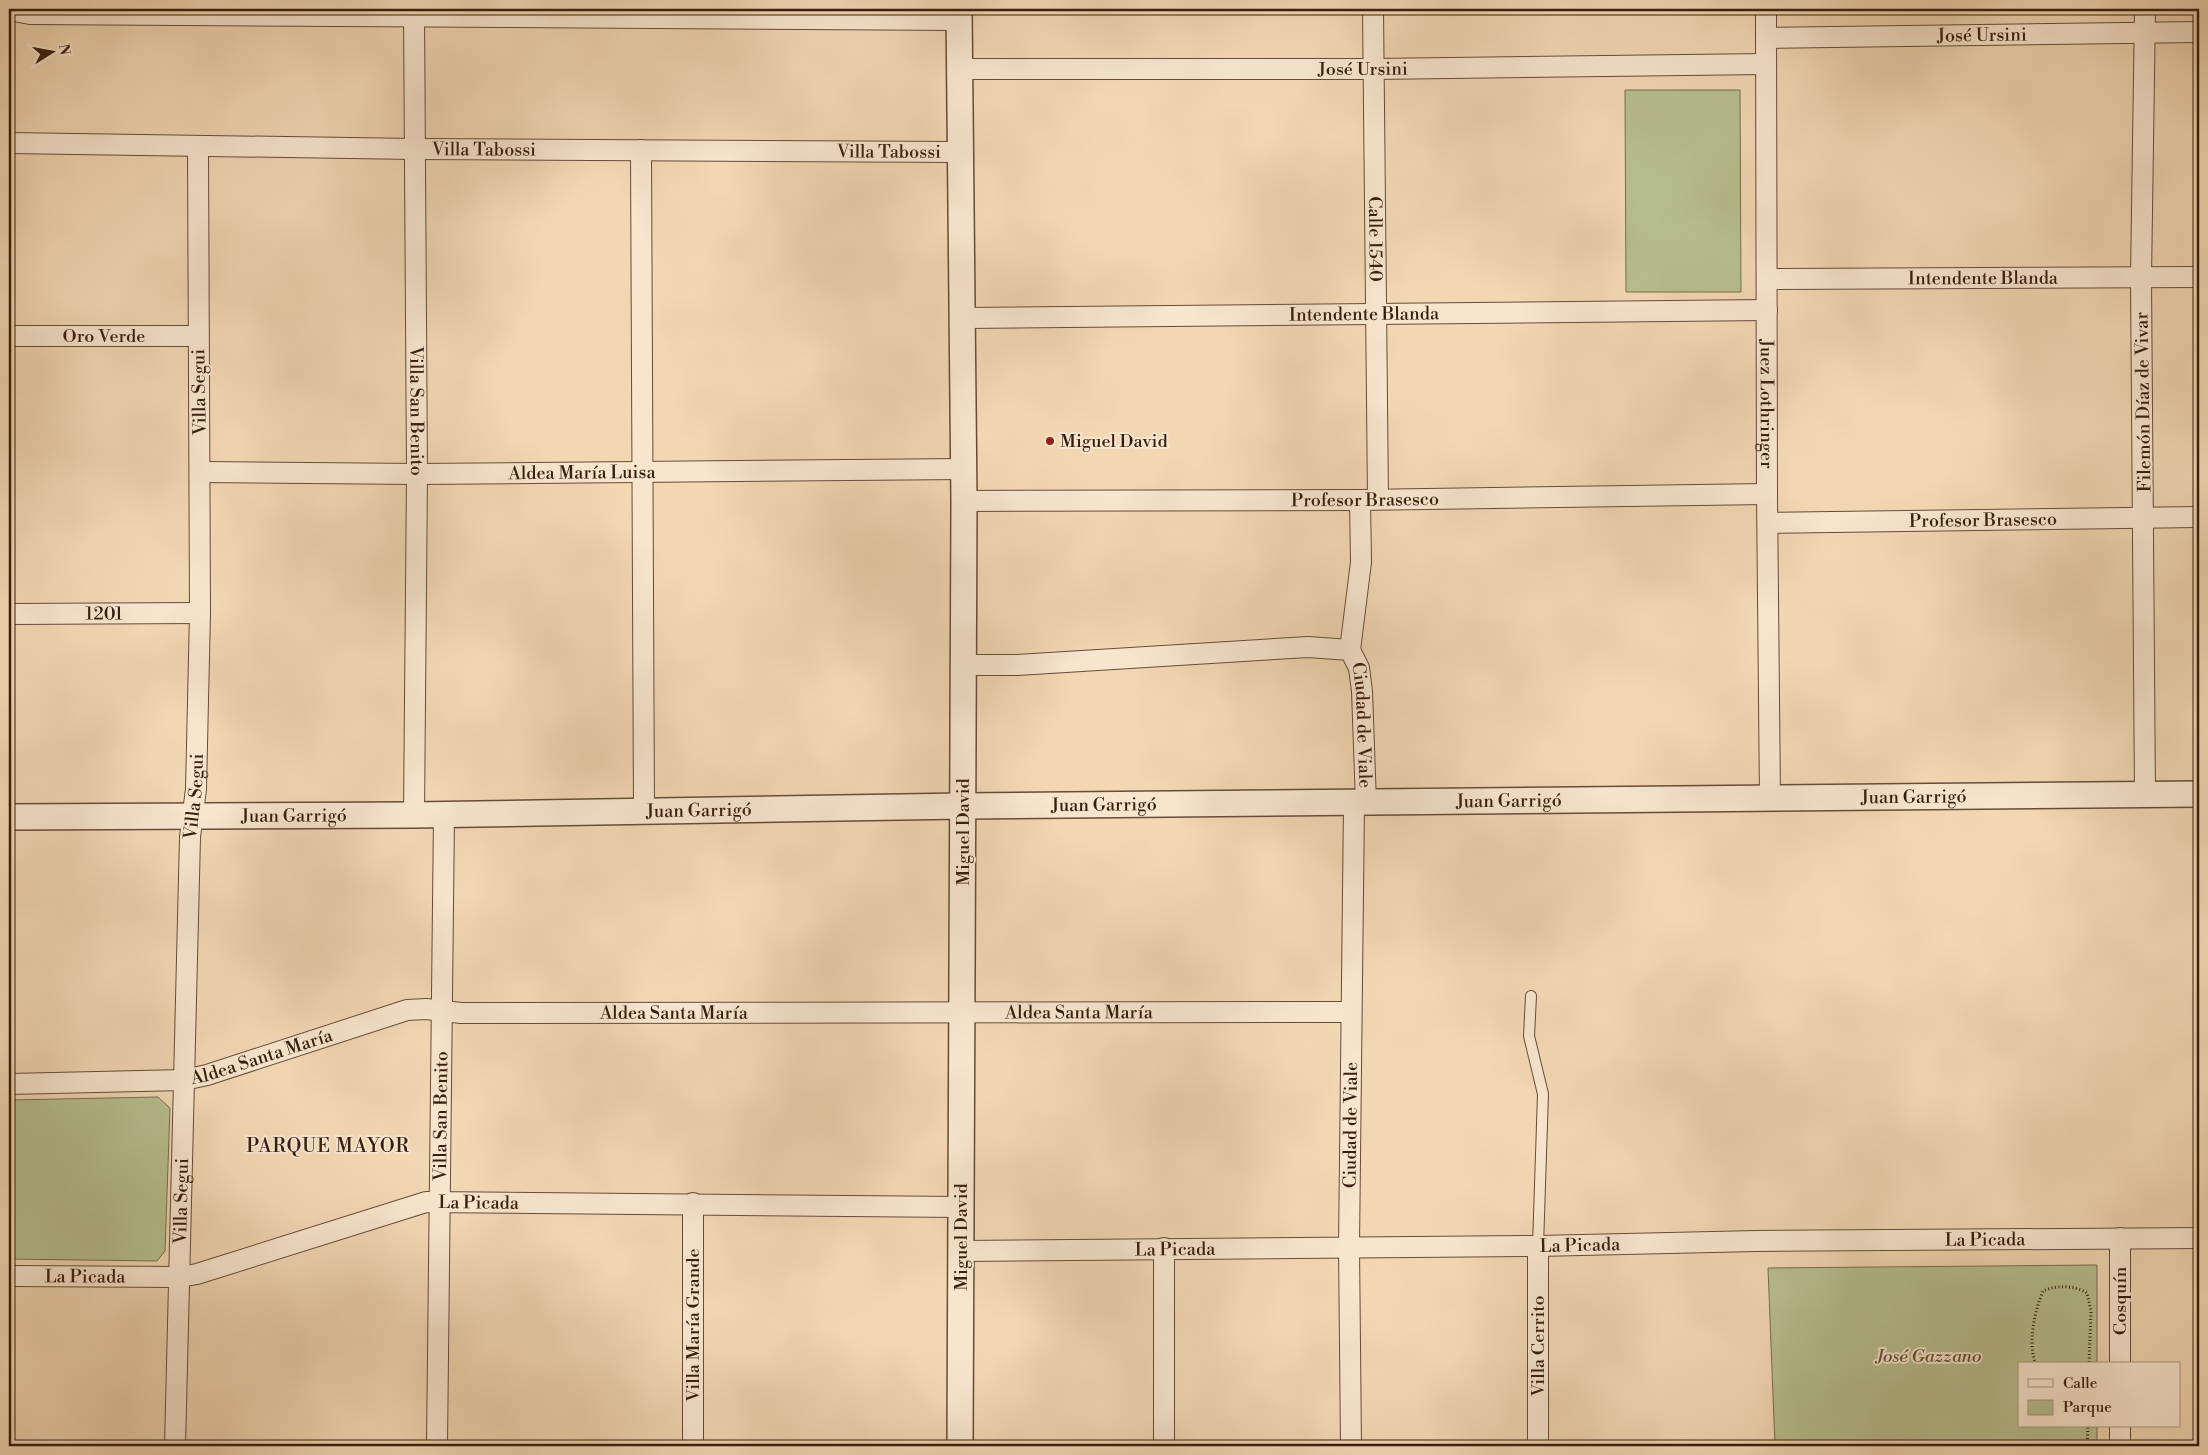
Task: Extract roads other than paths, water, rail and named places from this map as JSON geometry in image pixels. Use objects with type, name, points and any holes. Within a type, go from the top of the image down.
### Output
[{"type":"street","name":"Calle 1540","points":[[1350,650],[1369,500],[1377,315],[1373,9]]},
{"type":"street","name":"Juez Lothringer","points":[[1766,9],[1768,279],[1766,494],[1768,523],[1770,800]]},
{"type":"street","name":"Filemón Díaz de Vivar","points":[[2145,9],[2141,278],[2145,795]]},
{"type":"street","points":[[9,10],[30,14],[414,12],[959,14]]},
{"type":"street","name":"Villa San Benito","points":[[414,12],[417,474],[414,815]]},
{"type":"street","name":"Miguel David","points":[[959,14],[964,469],[960,1446]]},
{"type":"street","name":"José Ursini","points":[[1766,38],[2199,32]]},
{"type":"street","name":"José Ursini","points":[[959,69],[1374,69],[1766,64]]},
{"type":"street","name":"Villa Tabossi","points":[[9,143],[198,147],[960,152]]},
{"type":"street","name":"Villa Segui","points":[[175,1446],[184,1080],[192,816],[196,789],[200,613],[201,472],[198,336],[198,147]]},
{"type":"street","points":[[641,150],[644,813]]},
{"type":"street","name":"Intendente Blanda","points":[[1768,279],[2199,277]]},
{"type":"street","name":"Intendente Blanda","points":[[962,318],[1767,310]]},
{"type":"street","name":"Oro Verde","points":[[9,336],[198,336]]},
{"type":"street","name":"Aldea María Luisa","points":[[201,472],[417,474],[964,469]]},
{"type":"street","name":"Profesor Brasesco","points":[[964,501],[1369,500],[1766,494]]},
{"type":"street","name":"Profesor Brasesco","points":[[1768,523],[2199,516]]},
{"type":"street","name":"1201","points":[[9,614],[200,613]]},
{"type":"street","name":"Ciudad de Viale","points":[[964,665],[1017,665],[1289,648],[1350,650],[1359,668],[1362,691],[1360,803],[1350,1012],[1349,1246],[1351,1446]]},
{"type":"street","name":"Juan Garrigó","points":[[9,816],[644,813],[963,806],[1770,800],[2199,794]]},
{"type":"street","name":"Villa San Benito","points":[[437,1446],[444,815]]},
{"type":"street","name":"Aldea Santa María","points":[[9,1084],[184,1080],[407,1010],[426,1009],[441,1012],[1350,1012]]},
{"type":"street","name":"La Picada","points":[[9,1276],[180,1277],[211,1270],[410,1206],[439,1201],[961,1207]]},
{"type":"street","name":"Villa María Grande","points":[[693,1446],[694,1203]]},
{"type":"street","name":"Cosquín","points":[[2120,1238],[2120,1362]]},
{"type":"street","name":"La Picada","points":[[961,1251],[1349,1246],[1538,1246],[1756,1241],[2199,1238]]},
{"type":"street","name":"Villa Cerrito","points":[[1538,1246],[1538,1446]]},
{"type":"street","points":[[1164,1248],[1164,1446]]},
{"type":"street","points":[[2120,1428],[2120,1446]]},
{"type":"lane","points":[[1531,996],[1529,1036],[1543,1094],[1538,1246]]},
{"type":"place","name":"Miguel David","points":[[1050,441]]},
{"type":"district","name":"PARQUE MAYOR","points":[[328,1145]]},
{"type":"park label","name":"José Gazzano","points":[[1929,1356]]}]
